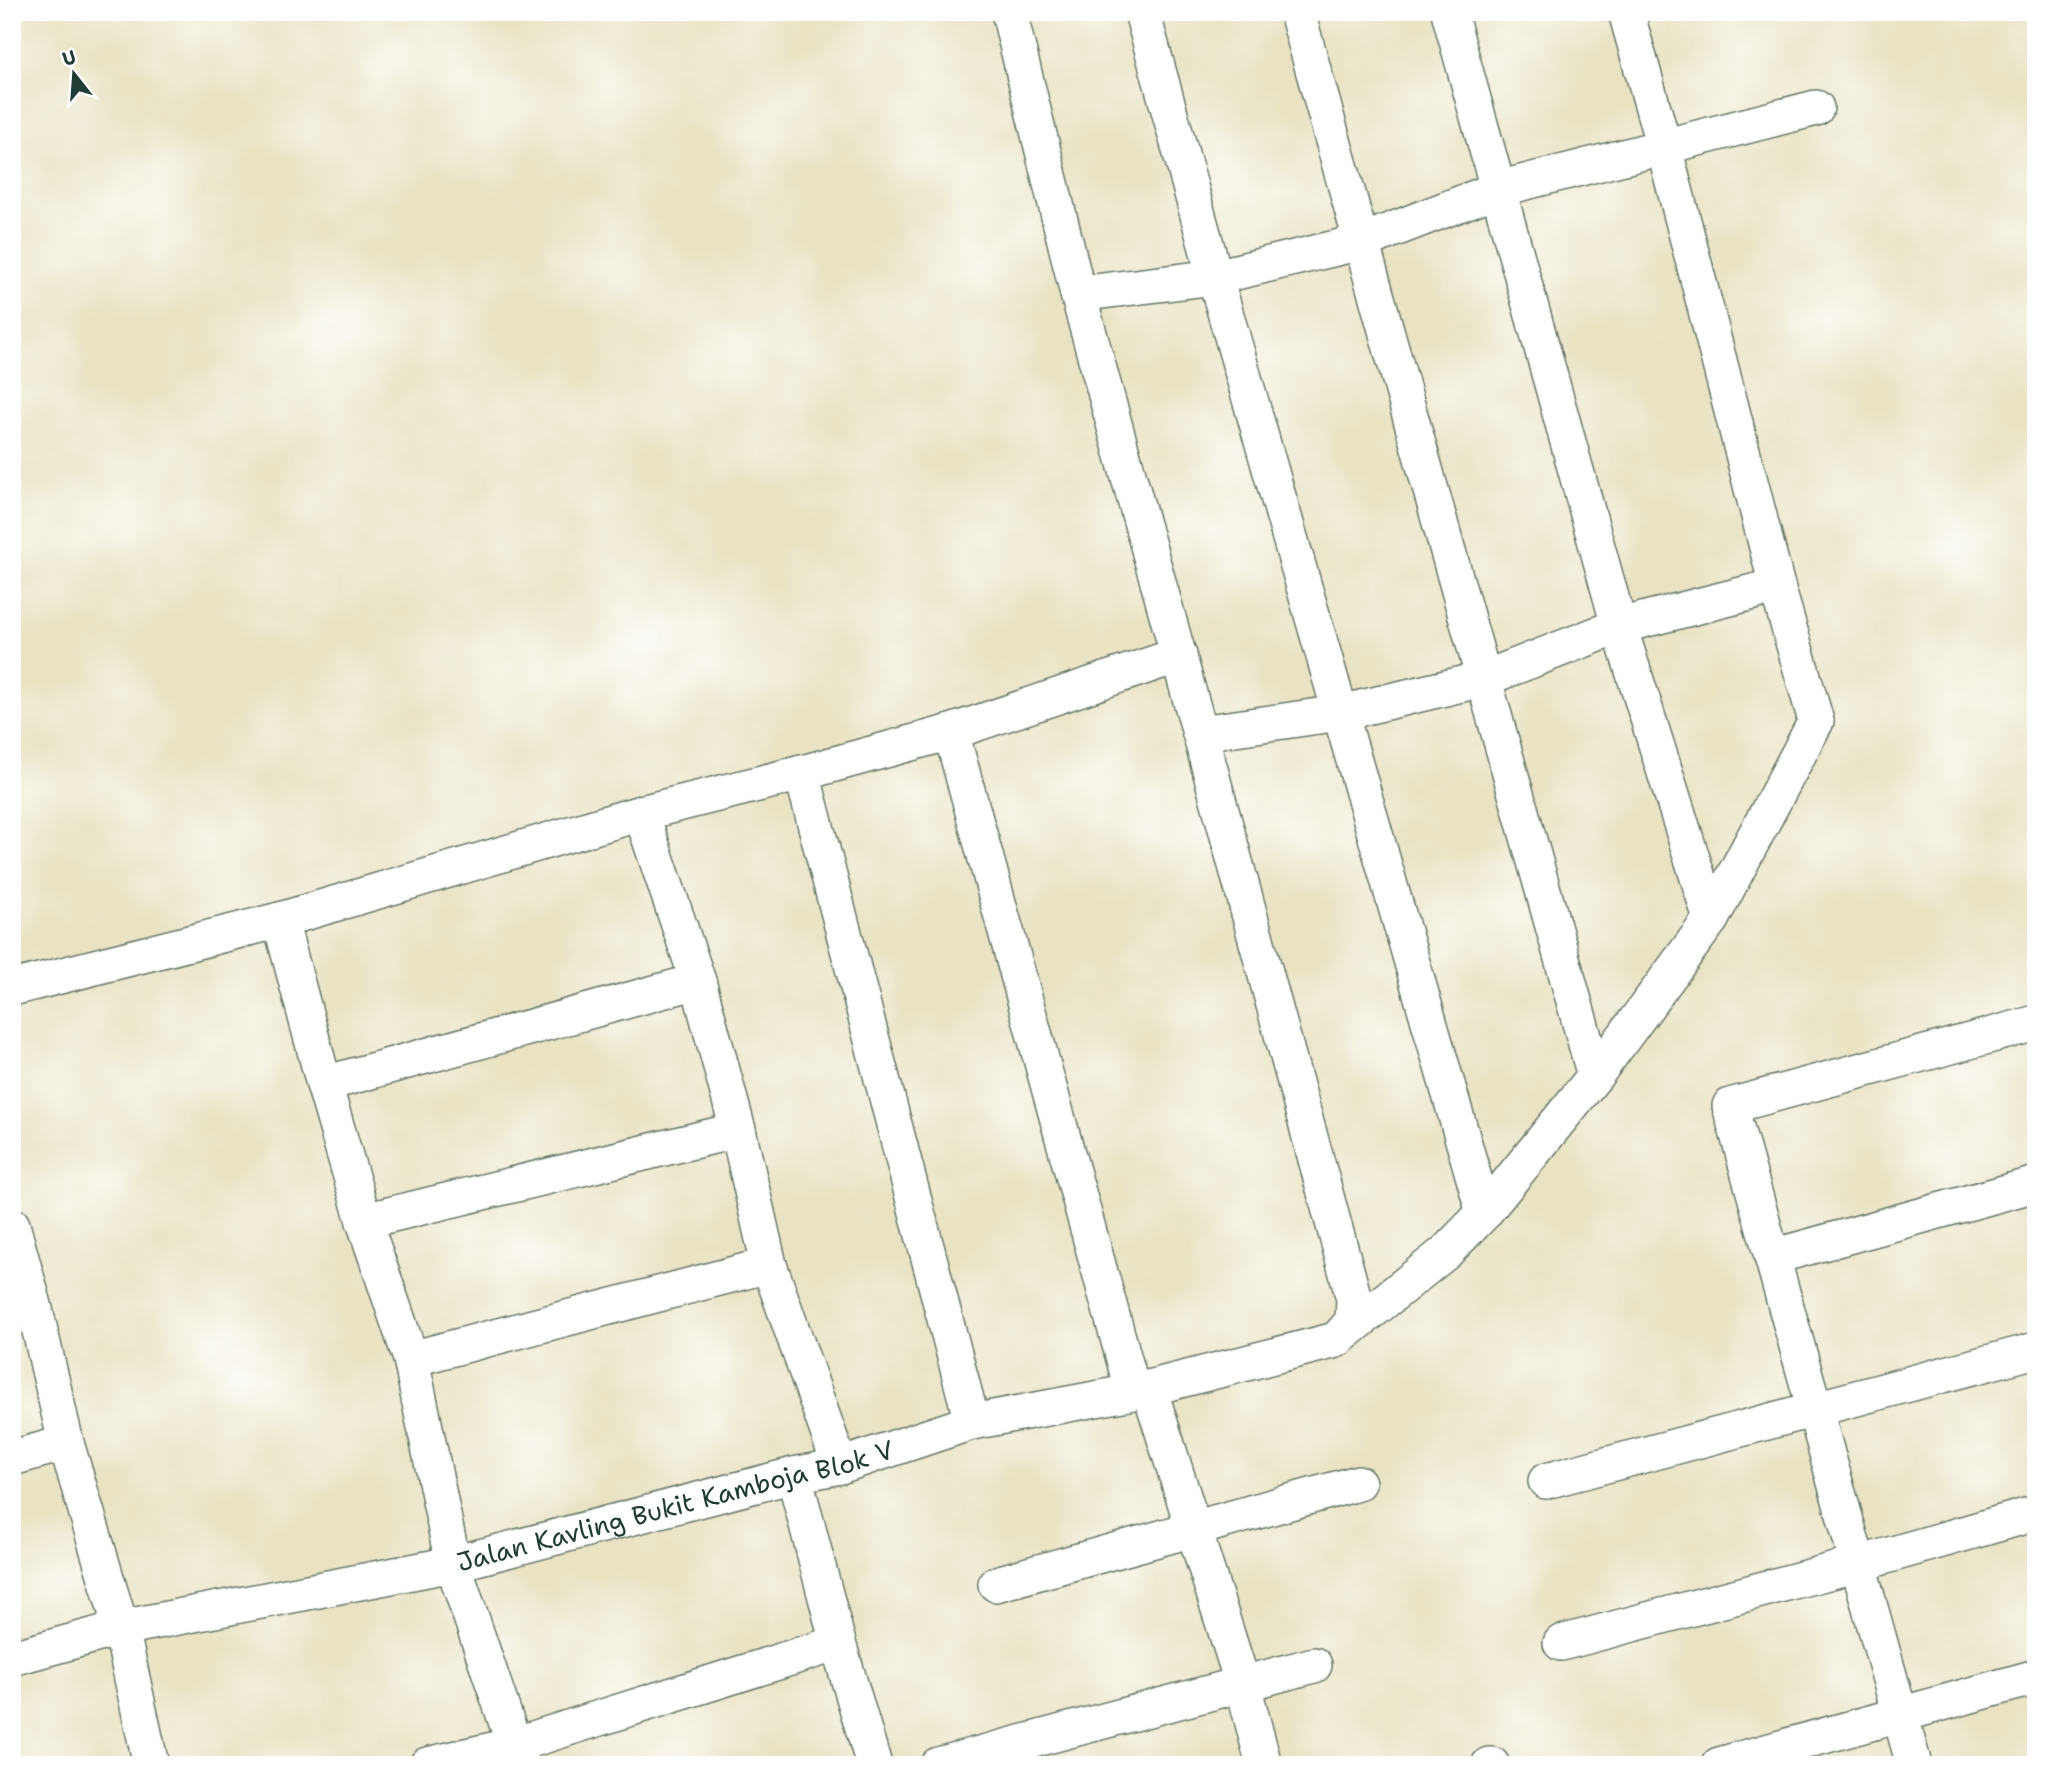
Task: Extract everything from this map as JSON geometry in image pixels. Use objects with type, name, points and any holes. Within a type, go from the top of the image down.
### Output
[{"type":"street","points":[[1009,12],[1078,294],[1354,1298],[1353,1321],[1336,1340]]},
{"type":"street","points":[[1142,12],[1215,277],[1484,1213]]},
{"type":"street","points":[[1297,12],[1595,1076]]},
{"type":"street","points":[[1448,12],[1619,626],[1711,919]]},
{"type":"street","points":[[1336,1340],[1446,1252],[1484,1213],[1595,1076],[1711,919],[1816,720],[1777,586],[1664,147],[1626,12]]},
{"type":"street","points":[[1078,294],[1215,277],[1362,242],[1498,189],[1816,108]]},
{"type":"street","points":[[1200,733],[1340,713],[1483,679],[1619,626],[1777,586]]},
{"type":"street","points":[[12,988],[280,920],[641,813],[951,732],[1179,655]]},
{"type":"street","points":[[951,732],[1141,1390],[1194,1528],[1243,1685],[1264,1765]]},
{"type":"street","points":[[802,773],[972,1422]]},
{"type":"street","points":[[641,813],[698,981],[738,1130],[769,1265],[840,1466]]},
{"type":"street","points":[[280,920],[364,1221],[411,1359],[453,1564],[517,1755]]},
{"type":"street","points":[[324,1084],[698,981]]},
{"type":"street","points":[[1914,1765],[1730,1106],[2036,1023]]},
{"type":"street","points":[[364,1221],[738,1130]]},
{"type":"street","points":[[1772,1258],[2036,1184]]},
{"type":"street","points":[[12,1225],[23,1308],[121,1628],[151,1765]]},
{"type":"street","points":[[411,1359],[769,1265]]},
{"type":"street","name":"Jalan Kavling Bukit Kamboja Blok V","points":[[12,1658],[121,1628],[453,1564],[794,1475],[840,1466],[972,1422],[1141,1390],[1336,1340]]},
{"type":"street","points":[[1546,1481],[2036,1350]]},
{"type":"street","points":[[12,1458],[66,1443]]},
{"type":"street","points":[[794,1475],[838,1643],[874,1765]]},
{"type":"street","points":[[996,1584],[1358,1483]]},
{"type":"street","points":[[1561,1643],[1858,1564],[2036,1513]]},
{"type":"street","points":[[427,1765],[517,1755],[838,1643]]},
{"type":"street","points":[[938,1765],[1314,1665]]},
{"type":"street","points":[[1719,1765],[2036,1677]]}]
